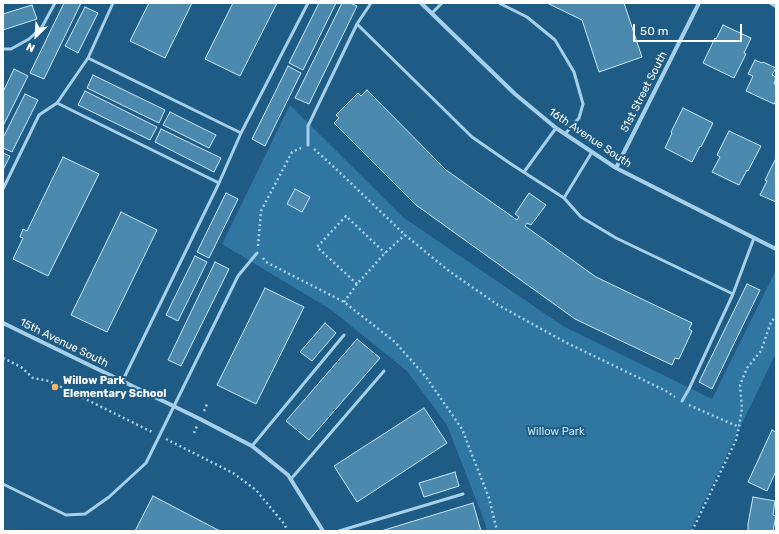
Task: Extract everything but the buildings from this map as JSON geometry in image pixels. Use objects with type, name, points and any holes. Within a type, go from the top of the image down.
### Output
[{"type":"street","name":"16th Avenue South","points":[[421,3],[515,94],[556,128],[616,168],[776,249]]},
{"type":"street","name":"51st Street South","points":[[616,168],[699,3]]},
{"type":"street","points":[[771,3],[776,6]]},
{"type":"street","name":"15th Avenue South","points":[[3,323],[252,446],[291,479],[323,531]]},
{"type":"lane","points":[[3,49],[11,49],[29,39],[42,27],[55,3]]},
{"type":"lane","points":[[3,189],[39,115],[57,102],[88,58],[113,3]]},
{"type":"lane","points":[[122,382],[219,183],[241,133],[308,3]]},
{"type":"lane","points":[[308,145],[308,126],[357,24],[371,3]]},
{"type":"lane","points":[[432,13],[442,3]]},
{"type":"lane","points":[[499,3],[527,17],[555,40],[574,72],[583,104],[579,118],[565,134]]},
{"type":"lane","points":[[357,24],[472,137],[564,198],[581,217],[616,238],[733,294]]},
{"type":"lane","points":[[88,58],[241,133]]},
{"type":"lane","points":[[57,102],[219,183]]},
{"type":"lane","points":[[524,172],[556,128]]},
{"type":"lane","points":[[564,198],[592,152]]},
{"type":"lane","points":[[682,402],[733,294],[754,238]]},
{"type":"lane","points":[[3,484],[66,515],[85,514],[109,497],[146,463],[238,276],[257,253]]},
{"type":"lane","points":[[252,446],[344,335]]},
{"type":"lane","points":[[291,479],[384,371]]},
{"type":"lane","points":[[339,531],[463,494]]},
{"type":"path","points":[[497,531],[489,498],[462,429],[426,377],[395,342],[344,302],[266,262],[257,253],[261,211],[292,152],[308,145],[334,167],[405,235],[449,271],[498,305],[565,342],[666,391],[682,402],[739,427]]},
{"type":"path","points":[[357,284],[317,247],[346,216],[385,253]]},
{"type":"path","points":[[344,302],[357,284],[385,253],[405,235]]},
{"type":"path","points":[[692,531],[736,440],[742,408],[740,385],[747,368],[761,351],[771,322],[776,316]]},
{"type":"path","points":[[3,358],[21,367],[33,378],[49,381],[151,432]]},
{"type":"path","points":[[168,440],[233,473],[256,490],[285,525],[287,531]]},
{"type":"green space","name":"Willow Park","points":[[290,105],[404,218],[563,326],[712,399],[776,270],[776,353],[690,531],[487,531],[447,425],[407,371],[330,309],[222,244]]},
{"type":"place","name":"Willow Park Elementary School","points":[[55,387]]}]
